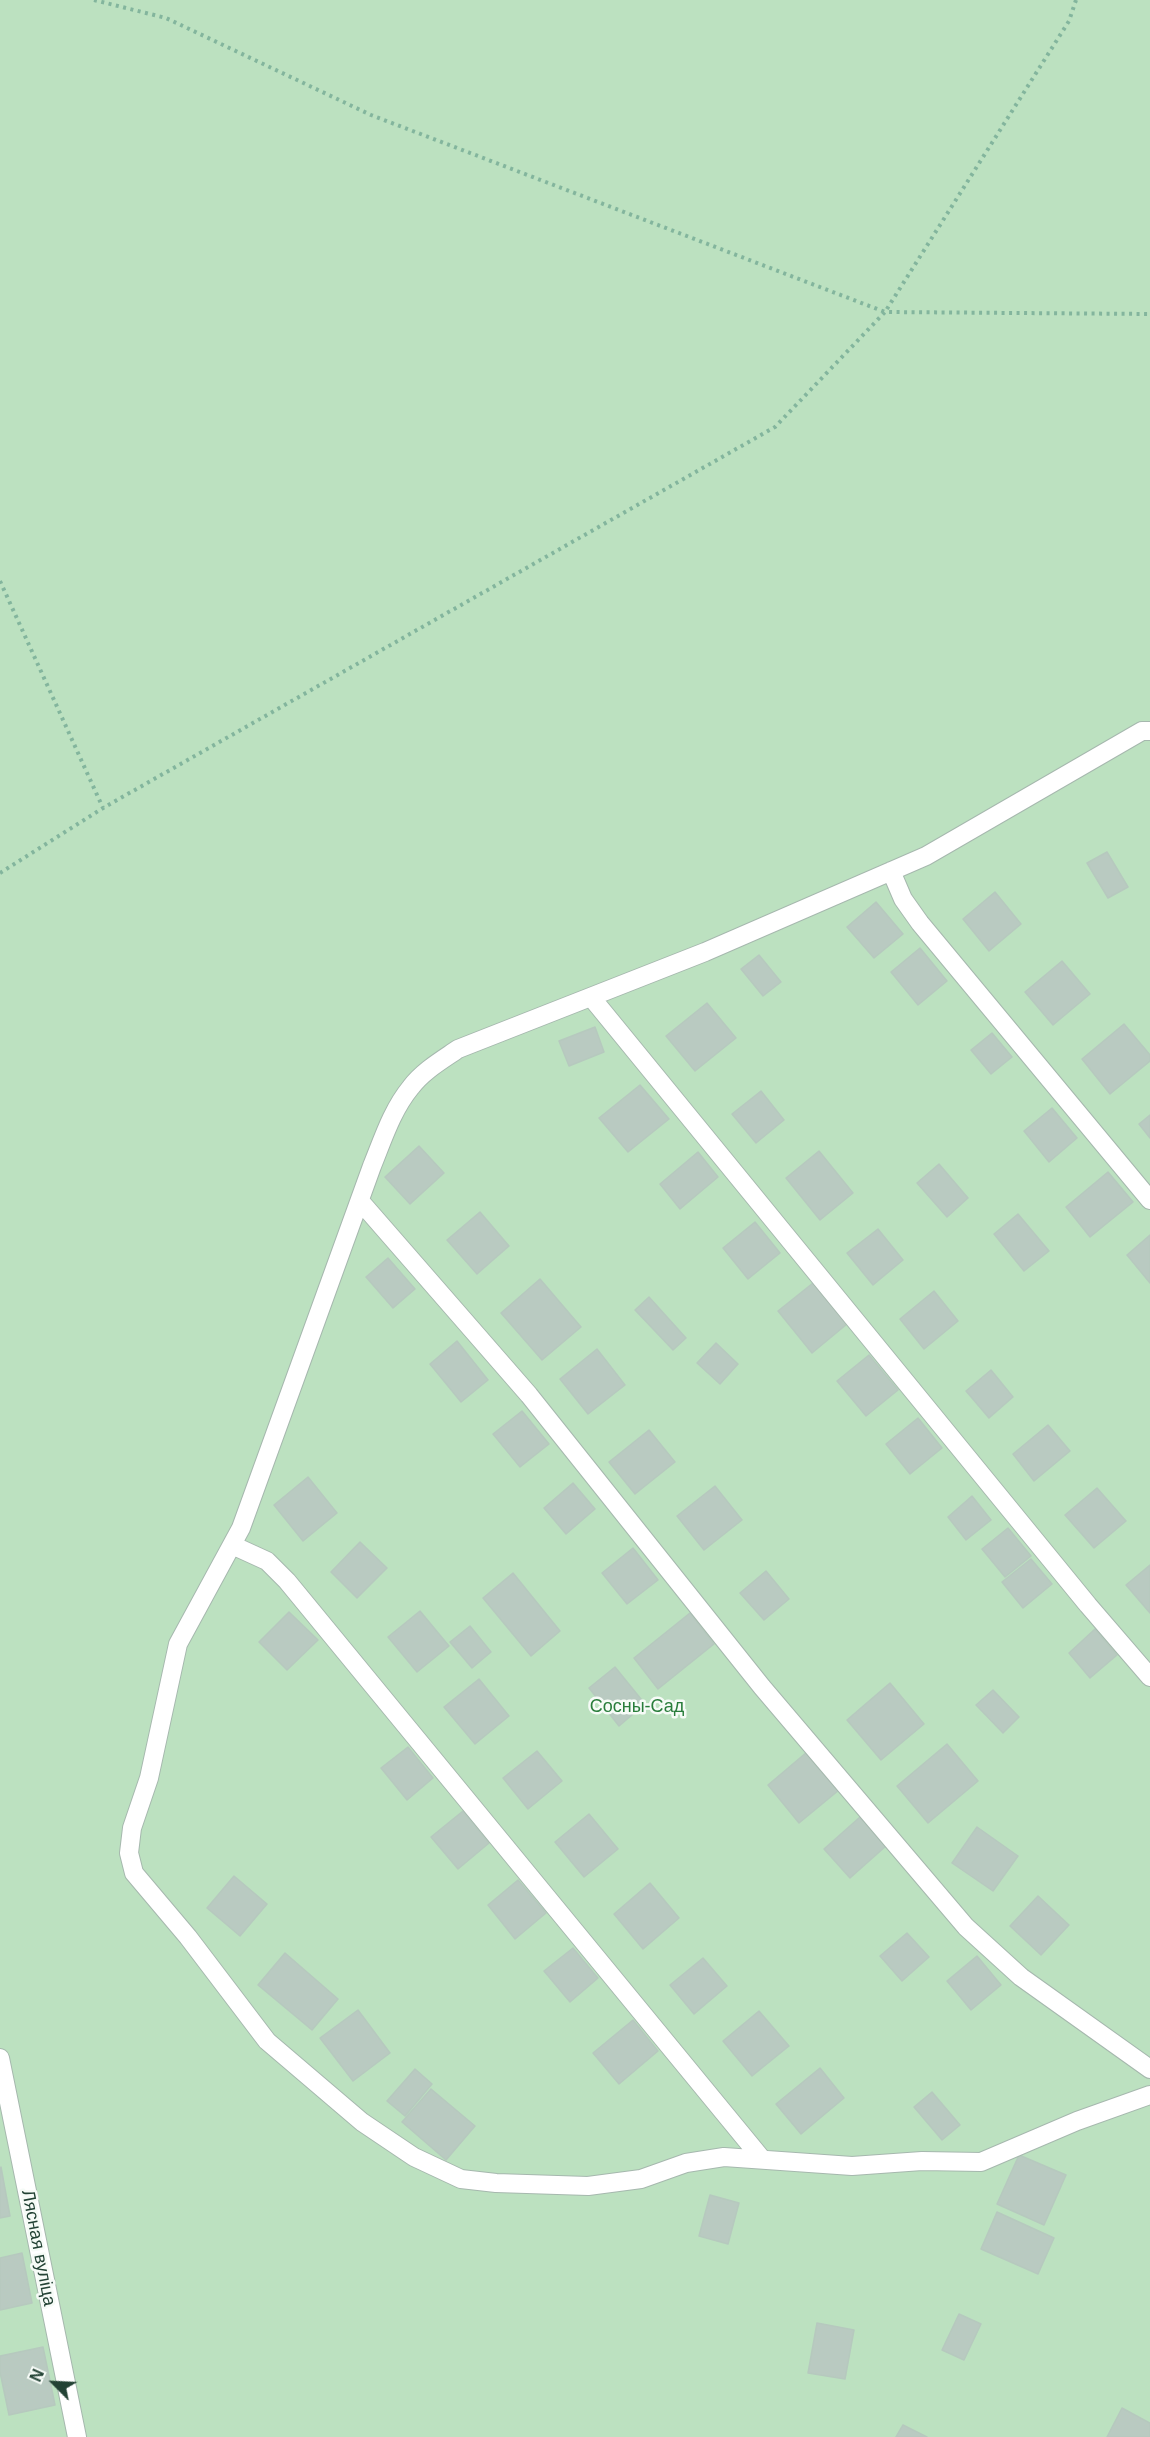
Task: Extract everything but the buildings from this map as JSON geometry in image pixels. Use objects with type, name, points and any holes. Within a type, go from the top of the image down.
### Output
[{"type":"street","points":[[1150,731],[1142,731],[926,856],[705,952],[458,1048],[411,1086],[393,1113],[241,1528],[178,1644],[149,1778],[132,1828],[129,1853],[134,1873],[188,1937],[267,2041],[362,2122],[414,2157],[461,2179],[496,2183],[588,2186],[641,2179],[686,2163],[724,2157],[852,2166],[922,2161],[981,2162],[1077,2121],[1150,2095]]},
{"type":"street","points":[[891,871],[903,899],[921,923],[1150,1200]]},
{"type":"street","points":[[591,997],[1088,1605],[1150,1677]]},
{"type":"street","points":[[360,1201],[529,1395],[762,1687],[966,1927],[1021,1977],[1150,2069]]},
{"type":"street","points":[[232,1545],[267,1561],[287,1581],[762,2159]]},
{"type":"street","name":"Лясная вуліца","points":[[0,2058],[77,2437]]},
{"type":"path","points":[[94,0],[166,18],[371,115],[885,312],[1150,314]]},
{"type":"path","points":[[0,873],[103,807],[775,427],[885,312],[1069,21],[1076,0]]},
{"type":"path","points":[[0,582],[103,807]]},
{"type":"green space","name":"Сосны-Сад","points":[[0,0],[1150,0],[1150,2437],[0,2437]]}]
